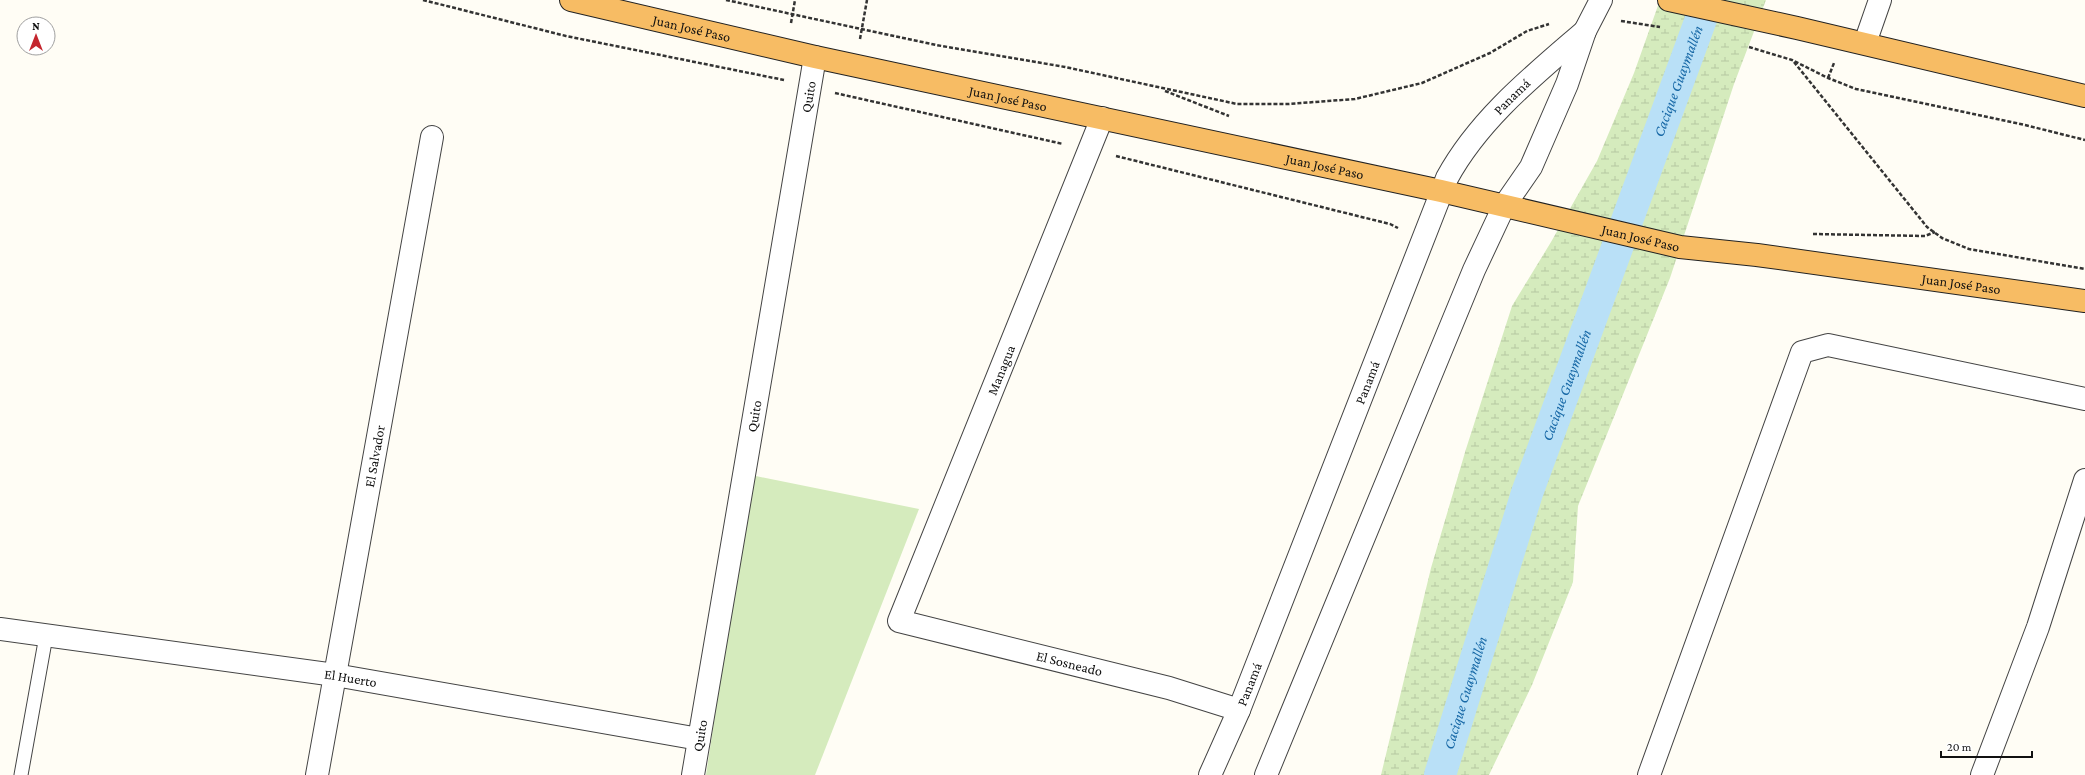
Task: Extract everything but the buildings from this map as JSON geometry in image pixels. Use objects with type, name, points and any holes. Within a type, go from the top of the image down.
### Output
[{"type":"highway","name":"Juan José Paso","points":[[571,0],[815,57],[1441,192],[1680,247],[1757,255],[2085,301]]},
{"type":"highway","points":[[1669,0],[1759,19],[2085,96]]},
{"type":"street","points":[[1864,44],[1880,0]]},
{"type":"street","points":[[1266,775],[1471,277],[1504,206],[1531,167],[1567,84],[1593,16]]},
{"type":"street","name":"Panamá","points":[[1210,775],[1239,710],[1441,192],[1470,141],[1527,81],[1593,16]]},
{"type":"street","name":"Quito","points":[[694,775],[815,57]]},
{"type":"street","name":"Managua","points":[[899,621],[1102,118]]},
{"type":"street","name":"El Salvador","points":[[317,775],[432,137]]},
{"type":"street","points":[[1649,775],[1802,352],[1828,345],[2085,399]]},
{"type":"street","points":[[1982,775],[2038,628],[2085,480]]},
{"type":"street","name":"El Sosneado","points":[[899,621],[1169,688],[1239,710]]},
{"type":"street","name":"El Huerto","points":[[0,629],[335,675],[699,739]]},
{"type":"lane","points":[[21,775],[46,636]]},
{"type":"path","points":[[423,0],[566,36],[810,87],[1090,150],[1390,224],[1404,231]]},
{"type":"path","points":[[726,0],[936,45],[1065,67],[1237,104],[1288,104],[1355,99],[1422,83],[1490,52],[1527,31],[1551,23]]},
{"type":"path","points":[[1593,16],[1651,25]]},
{"type":"path","points":[[1748,47],[1792,60],[1856,89],[2025,125],[2085,140]]},
{"type":"path","points":[[1792,60],[1927,227],[1942,238],[1969,249],[2085,269]]},
{"type":"green space","points":[[1660,0],[1766,0],[1734,84],[1670,278],[1578,506],[1573,582],[1532,685],[1489,775],[1381,775],[1431,568],[1466,449],[1512,306],[1551,242],[1597,161],[1634,73]]},
{"type":"green space","points":[[751,475],[919,509],[815,775],[706,775]]},
{"type":"waterway","name":"Cacique Guaymallén","points":[[1440,775],[1527,493],[1708,0]]}]
